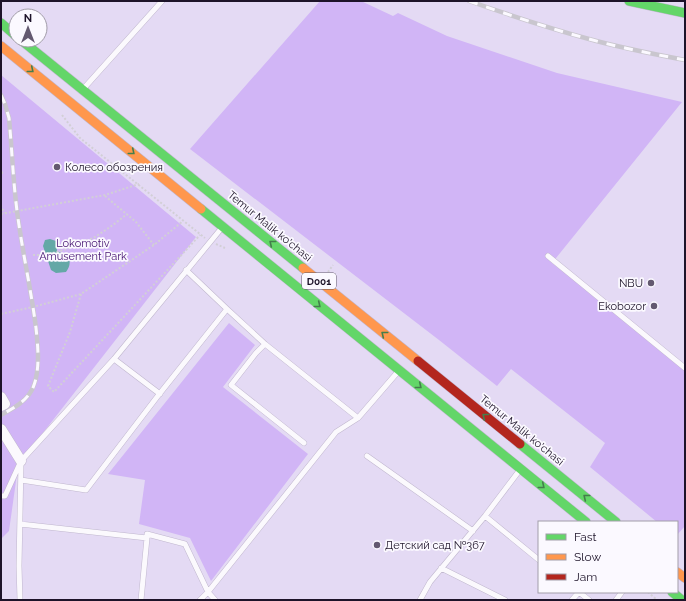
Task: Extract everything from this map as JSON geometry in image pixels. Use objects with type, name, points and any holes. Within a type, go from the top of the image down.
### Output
[{"type":"main road","points":[[629,1],[685,9]]},
{"type":"main road","points":[[649,3],[685,13]]},
{"type":"main road","name":"Temur Malik ko'chasi","points":[[1,46],[223,226],[279,261],[350,318],[399,370],[585,521]]},
{"type":"main road","name":"Temur Malik ko'chasi","points":[[32,48],[83,90],[279,261],[350,318],[615,521]]},
{"type":"main road","points":[[673,593],[682,600]]},
{"type":"street","points":[[1,397],[5,404],[1,406]]},
{"type":"street","points":[[1,429],[21,461]]},
{"type":"lane","points":[[83,90],[162,1]]},
{"type":"lane","points":[[1,496],[5,496],[21,461],[114,359],[223,226]]},
{"type":"lane","points":[[548,256],[685,368]]},
{"type":"lane","points":[[186,270],[265,344],[358,418]]},
{"type":"lane","points":[[21,480],[86,490],[227,310]]},
{"type":"lane","points":[[265,344],[231,385],[304,443]]},
{"type":"lane","points":[[114,359],[160,394]]},
{"type":"lane","points":[[200,600],[336,432],[358,418],[399,370]]},
{"type":"lane","points":[[367,456],[473,531]]},
{"type":"lane","points":[[20,600],[21,461]]},
{"type":"lane","points":[[420,600],[430,582],[473,531],[521,469]]},
{"type":"lane","points":[[485,516],[538,559]]},
{"type":"lane","points":[[20,524],[147,538]]},
{"type":"lane","points":[[141,600],[147,534],[185,544],[208,592],[215,600]]},
{"type":"lane","points":[[441,568],[505,600]]},
{"type":"lane","points":[[580,593],[589,600]]},
{"type":"path","points":[[58,110],[80,138],[139,184],[200,235],[54,392],[48,386],[70,332],[81,294]]},
{"type":"path","points":[[1,173],[5,172]]},
{"type":"path","points":[[1,214],[105,195],[139,184]]},
{"type":"path","points":[[105,195],[136,222],[154,245]]},
{"type":"path","points":[[1,205],[4,213]]},
{"type":"path","points":[[33,255],[46,255],[67,249],[95,237],[127,214]]},
{"type":"path","points":[[1,314],[81,294],[154,245],[183,221]]},
{"type":"path","points":[[649,593],[657,600]]},
{"type":"green space","points":[[320,1],[361,1],[393,16],[398,13],[447,36],[557,73],[682,102],[552,263],[685,366],[685,526],[678,534],[678,521],[656,521],[590,467],[605,443],[511,369],[497,386],[190,149]]},
{"type":"green space","name":"Lokomotiv Amusement Park","points":[[1,75],[196,237],[21,461],[17,474],[9,531],[1,539]]},
{"type":"green space","points":[[229,323],[255,345],[223,387],[308,454],[211,581],[190,538],[139,524],[145,480],[108,474]]},
{"type":"shaded area","points":[[50,239],[56,241],[57,251],[69,258],[70,264],[66,272],[56,273],[51,270],[43,246],[45,240]]},
{"type":"railway","points":[[469,1],[589,39],[685,60]]},
{"type":"railway","points":[[1,95],[9,118],[14,188],[21,240],[34,313],[38,357],[36,378],[29,395],[20,403],[1,415]]},
{"type":"traffic: fast","points":[[629,1],[685,13]]},
{"type":"traffic: fast","points":[[1,23],[8,29]]},
{"type":"traffic: fast","points":[[31,48],[303,268]]},
{"type":"traffic: fast","points":[[201,209],[585,521]]},
{"type":"traffic: fast","points":[[520,444],[615,521]]},
{"type":"traffic: fast","points":[[673,593],[682,600]]},
{"type":"traffic: slow","points":[[1,46],[201,209]]},
{"type":"traffic: slow","points":[[303,268],[418,361]]},
{"type":"traffic: slow","points":[[678,573],[685,578]]},
{"type":"traffic: jam","points":[[418,361],[520,444]]},
{"type":"place","name":"Колесо обозрения","points":[[57,167]]},
{"type":"place","name":"NBU","points":[[651,283]]},
{"type":"place","name":"Ekobozor","points":[[654,306]]},
{"type":"place","name":"Детский сад №367","points":[[377,545]]}]
